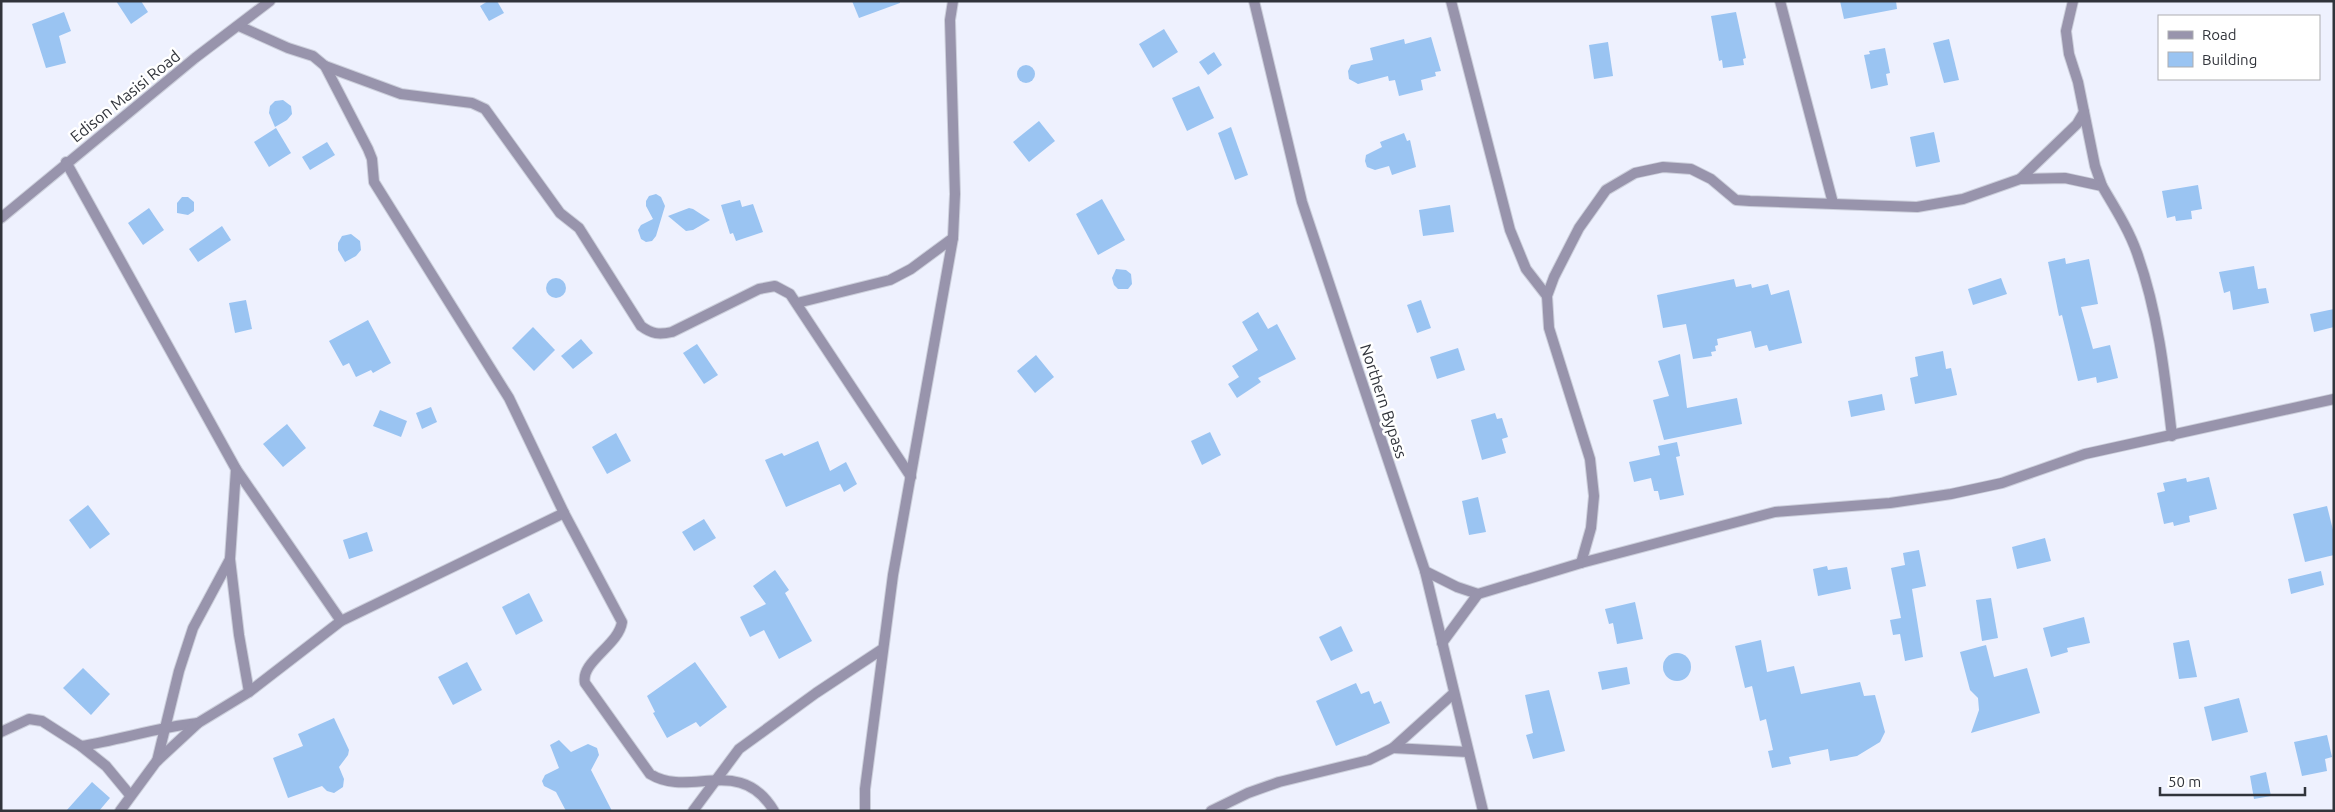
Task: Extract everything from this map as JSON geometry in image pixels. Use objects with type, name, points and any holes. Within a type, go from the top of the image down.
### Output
[{"type":"street","name":"Edison Masisi Road","points":[[1,218],[66,162],[194,58],[270,1]]},
{"type":"street","points":[[865,811],[882,650],[953,238],[955,194],[950,20],[953,1]]},
{"type":"street","name":"Northern Bypass","points":[[1254,1],[1302,202],[1425,571],[1483,811]]},
{"type":"street","points":[[1451,1],[1510,230],[1526,269],[1547,296]]},
{"type":"street","points":[[1780,1],[1833,203]]},
{"type":"street","points":[[2073,1],[2066,31],[2069,54],[2084,112],[2094,166],[2102,186],[2137,253],[2162,349],[2172,436]]},
{"type":"street","points":[[239,26],[288,48],[313,56],[325,66],[401,94],[472,103],[485,108],[560,213],[579,228],[641,326],[650,332],[660,335],[672,332],[759,289],[775,286],[790,294],[911,477]]},
{"type":"street","points":[[325,66],[368,149],[372,159],[374,182],[509,398],[564,513],[622,622],[620,633],[585,671],[585,683],[650,774],[660,780],[673,782],[716,779],[743,783],[765,796],[774,811]]},
{"type":"street","points":[[2020,179],[2077,124],[2084,112]]},
{"type":"street","points":[[66,162],[236,469],[341,621]]},
{"type":"street","points":[[1580,563],[1591,528],[1594,496],[1590,459],[1549,328],[1547,296],[1554,277],[1579,228],[1606,190],[1635,172],[1662,167],[1691,169],[1711,179],[1736,200],[1890,207],[1939,204],[1963,199],[2020,179],[2065,178],[2102,186]]},
{"type":"street","points":[[797,303],[890,280],[911,269],[953,238]]},
{"type":"street","points":[[1425,571],[1457,587],[1478,594],[1580,563],[1775,512],[1890,503],[1951,494],[2002,483],[2085,454],[2172,436],[2334,398]]},
{"type":"street","points":[[236,469],[230,558],[239,635],[249,692]]},
{"type":"street","points":[[120,811],[156,762],[198,724],[249,692],[341,621],[564,513]]},
{"type":"street","points":[[156,762],[167,726],[179,671],[193,628],[230,558]]},
{"type":"street","points":[[1442,643],[1478,594]]},
{"type":"street","points":[[692,811],[739,749],[816,693],[882,650]]},
{"type":"street","points":[[1211,811],[1248,793],[1279,782],[1369,760],[1393,748],[1454,693]]},
{"type":"street","points":[[1,732],[29,719],[42,721],[81,746],[106,766],[130,795]]},
{"type":"street","points":[[81,746],[114,741],[167,726],[198,724]]},
{"type":"street","points":[[1393,748],[1468,752]]},
{"type":"building","points":[[116,1],[141,1],[148,12],[131,24]]},
{"type":"building","points":[[488,1],[497,1],[504,13],[489,21],[480,6]]},
{"type":"building","points":[[852,1],[900,1],[900,3],[859,18]]},
{"type":"building","points":[[1840,1],[1896,1],[1897,9],[1844,19]]},
{"type":"building","points":[[64,12],[71,31],[59,36],[66,63],[46,68],[32,24]]},
{"type":"building","points":[[1736,12],[1746,58],[1743,59],[1744,65],[1723,68],[1722,60],[1719,61],[1711,16]]},
{"type":"building","points":[[1164,29],[1178,52],[1153,68],[1139,44]]},
{"type":"building","points":[[1431,37],[1441,71],[1435,72],[1436,76],[1421,80],[1423,90],[1399,96],[1395,80],[1389,81],[1388,76],[1358,84],[1349,79],[1348,71],[1351,65],[1373,60],[1370,48],[1404,39],[1405,44]]},
{"type":"building","points":[[1949,39],[1959,80],[1944,83],[1933,43]]},
{"type":"building","points":[[1608,42],[1613,76],[1594,79],[1589,45]]},
{"type":"building","points":[[1885,48],[1890,73],[1886,74],[1888,85],[1871,89],[1864,55],[1870,54],[1869,51]]},
{"type":"building","points":[[1214,52],[1222,65],[1208,75],[1199,62]]},
{"type":"building","points":[[1026,65],[1034,70],[1035,74],[1030,82],[1026,83],[1018,78],[1017,74],[1022,66]]},
{"type":"building","points":[[1199,86],[1214,118],[1187,131],[1172,98]]},
{"type":"building","points":[[283,100],[291,106],[292,114],[287,120],[275,127],[269,113],[270,106],[275,101]]},
{"type":"building","points":[[1039,121],[1055,141],[1029,162],[1013,142]]},
{"type":"building","points":[[1231,127],[1248,175],[1235,180],[1218,133]]},
{"type":"building","points":[[276,128],[291,153],[269,167],[254,142]]},
{"type":"building","points":[[1934,132],[1940,162],[1916,167],[1910,137]]},
{"type":"building","points":[[1404,133],[1407,141],[1410,140],[1416,167],[1392,175],[1389,166],[1375,170],[1367,167],[1366,155],[1382,147],[1380,142]]},
{"type":"building","points":[[327,142],[335,155],[310,170],[302,157]]},
{"type":"building","points":[[2198,185],[2202,209],[2191,211],[2192,219],[2176,221],[2175,216],[2167,218],[2162,191]]},
{"type":"building","points":[[656,194],[661,197],[665,206],[656,236],[652,241],[646,242],[641,239],[638,230],[641,225],[653,219],[646,206],[646,201],[649,196]]},
{"type":"building","points":[[182,197],[188,197],[194,202],[194,211],[188,215],[177,213],[177,203]]},
{"type":"building","points":[[1102,199],[1125,240],[1098,255],[1076,214]]},
{"type":"building","points":[[740,200],[742,207],[753,204],[763,232],[736,241],[733,233],[730,234],[721,205]]},
{"type":"building","points":[[1450,205],[1454,232],[1423,236],[1419,210]]},
{"type":"building","points":[[149,208],[164,230],[143,245],[128,223]]},
{"type":"building","points":[[689,208],[710,220],[693,230],[686,231],[668,216]]},
{"type":"building","points":[[222,226],[231,240],[198,262],[189,249]]},
{"type":"building","points":[[351,234],[360,241],[361,250],[356,256],[345,262],[338,250],[338,243],[342,236]]},
{"type":"building","points":[[2065,258],[2066,264],[2089,259],[2098,304],[2081,307],[2093,349],[2110,345],[2118,378],[2097,383],[2096,377],[2078,381],[2062,315],[2059,316],[2048,262]]},
{"type":"building","points":[[2254,266],[2258,289],[2266,288],[2269,303],[2233,310],[2230,291],[2224,293],[2219,272]]},
{"type":"building","points":[[1116,269],[1126,270],[1131,274],[1132,284],[1128,289],[1118,289],[1114,285],[1112,278]]},
{"type":"building","points":[[556,278],[563,281],[566,288],[563,295],[556,298],[549,295],[546,288],[549,281]]},
{"type":"building","points":[[2001,278],[2007,294],[1973,305],[1968,289]]},
{"type":"building","points":[[1734,279],[1736,287],[1751,284],[1752,288],[1768,284],[1771,295],[1789,290],[1802,343],[1769,351],[1767,345],[1755,348],[1751,331],[1717,339],[1718,345],[1715,346],[1716,351],[1711,352],[1712,356],[1693,359],[1686,324],[1663,328],[1657,295]]},
{"type":"building","points":[[246,300],[252,329],[235,333],[229,303]]},
{"type":"building","points":[[1421,300],[1431,328],[1417,333],[1407,305]]},
{"type":"building","points":[[2334,309],[2334,327],[2314,332],[2310,314]]},
{"type":"building","points":[[1258,312],[1268,329],[1277,324],[1296,359],[1258,378],[1261,382],[1237,398],[1228,384],[1239,377],[1232,366],[1258,350],[1242,322]]},
{"type":"building","points":[[368,320],[391,363],[373,373],[371,370],[356,377],[349,363],[343,366],[329,341]]},
{"type":"building","points":[[533,327],[555,350],[534,371],[512,348]]},
{"type":"building","points":[[581,339],[593,353],[573,369],[561,356]]},
{"type":"building","points":[[697,344],[718,375],[704,384],[683,353]]},
{"type":"building","points":[[1458,348],[1465,370],[1437,379],[1430,357]]},
{"type":"building","points":[[1943,351],[1946,369],[1951,368],[1957,395],[1915,404],[1910,378],[1918,376],[1915,357]]},
{"type":"building","points":[[1680,354],[1687,408],[1737,398],[1742,424],[1664,440],[1653,400],[1669,396],[1658,361]]},
{"type":"building","points":[[1036,355],[1054,377],[1035,393],[1017,371]]},
{"type":"building","points":[[1882,394],[1885,410],[1851,417],[1848,401]]},
{"type":"building","points":[[431,407],[437,422],[422,429],[416,413]]},
{"type":"building","points":[[380,410],[407,421],[401,437],[373,426]]},
{"type":"building","points":[[1495,413],[1497,419],[1502,418],[1508,437],[1502,439],[1506,453],[1482,460],[1471,420]]},
{"type":"building","points":[[287,424],[306,448],[283,467],[263,444]]},
{"type":"building","points":[[1210,432],[1221,455],[1202,465],[1191,441]]},
{"type":"building","points":[[616,433],[631,461],[607,474],[592,447]]},
{"type":"building","points":[[818,441],[830,471],[846,462],[857,484],[844,492],[840,484],[786,507],[765,460],[782,453],[784,456]]},
{"type":"building","points":[[1677,442],[1680,456],[1676,457],[1684,495],[1660,500],[1658,491],[1654,491],[1651,478],[1634,482],[1629,462],[1660,455],[1658,446]]},
{"type":"building","points":[[2209,477],[2217,509],[2189,516],[2190,522],[2174,526],[2173,522],[2164,524],[2157,493],[2165,491],[2163,483],[2186,478],[2187,482]]},
{"type":"building","points":[[1478,497],[1486,532],[1469,535],[1462,501]]},
{"type":"building","points":[[88,505],[110,534],[90,549],[69,520]]},
{"type":"building","points":[[2327,506],[2334,534],[2334,555],[2305,562],[2293,514]]},
{"type":"building","points":[[704,519],[716,538],[694,551],[682,532]]},
{"type":"building","points":[[367,532],[373,551],[349,559],[343,540]]},
{"type":"building","points":[[2045,538],[2051,561],[2017,569],[2012,547]]},
{"type":"building","points":[[1919,550],[1926,586],[1912,589],[1923,657],[1905,661],[1900,634],[1893,635],[1890,620],[1901,618],[1891,568],[1905,565],[1903,553]]},
{"type":"building","points":[[1827,566],[1828,570],[1847,567],[1851,589],[1818,596],[1813,569]]},
{"type":"building","points":[[775,570],[789,590],[785,593],[812,641],[779,659],[764,630],[750,637],[740,617],[766,604],[753,586]]},
{"type":"building","points":[[2321,571],[2324,585],[2291,594],[2288,579]]},
{"type":"building","points":[[529,593],[543,621],[516,635],[502,607]]},
{"type":"building","points":[[1991,598],[1998,638],[1982,641],[1976,600]]},
{"type":"building","points":[[1635,602],[1643,639],[1617,644],[1613,623],[1609,624],[1605,609]]},
{"type":"building","points":[[2084,617],[2090,643],[2067,648],[2068,652],[2051,657],[2043,628]]},
{"type":"building","points":[[1341,626],[1353,651],[1331,661],[1319,637]]},
{"type":"building","points":[[1761,640],[1767,672],[1794,666],[1801,694],[1860,682],[1864,696],[1875,695],[1885,732],[1880,742],[1857,756],[1830,761],[1828,749],[1789,757],[1791,764],[1772,768],[1768,751],[1773,750],[1766,719],[1760,721],[1752,686],[1745,688],[1735,646]]},
{"type":"building","points":[[2189,640],[2197,677],[2179,679],[2173,643]]},
{"type":"building","points":[[1986,645],[1994,677],[2027,668],[2040,713],[1971,733],[1979,710],[1978,698],[1970,690],[1960,652]]},
{"type":"building","points":[[1677,653],[1687,657],[1691,667],[1687,677],[1677,681],[1667,677],[1663,667],[1667,657]]},
{"type":"building","points":[[467,662],[482,690],[453,705],[438,677]]},
{"type":"building","points":[[695,662],[727,707],[700,727],[696,722],[667,738],[653,713],[655,712],[647,696]]},
{"type":"building","points":[[1627,667],[1630,684],[1602,690],[1598,672]]},
{"type":"building","points":[[83,668],[110,694],[91,715],[63,688]]},
{"type":"building","points":[[1356,683],[1361,694],[1369,691],[1374,704],[1381,701],[1390,723],[1336,746],[1316,701]]},
{"type":"building","points":[[1549,690],[1565,751],[1533,759],[1526,735],[1533,733],[1525,695]]},
{"type":"building","points":[[2239,698],[2248,732],[2212,741],[2204,707]]},
{"type":"building","points":[[334,718],[349,750],[348,755],[339,767],[344,779],[343,787],[334,793],[327,791],[322,786],[288,798],[273,758],[303,746],[298,734]]},
{"type":"building","points":[[2327,735],[2332,757],[2325,759],[2327,771],[2302,776],[2294,742]]},
{"type":"building","points":[[559,740],[571,752],[588,744],[597,748],[599,755],[591,770],[612,811],[566,811],[556,792],[544,786],[542,781],[545,775],[559,768],[550,745]]},
{"type":"building","points":[[2266,772],[2271,796],[2254,799],[2250,776]]},
{"type":"building","points":[[92,782],[110,798],[99,811],[66,811]]}]
